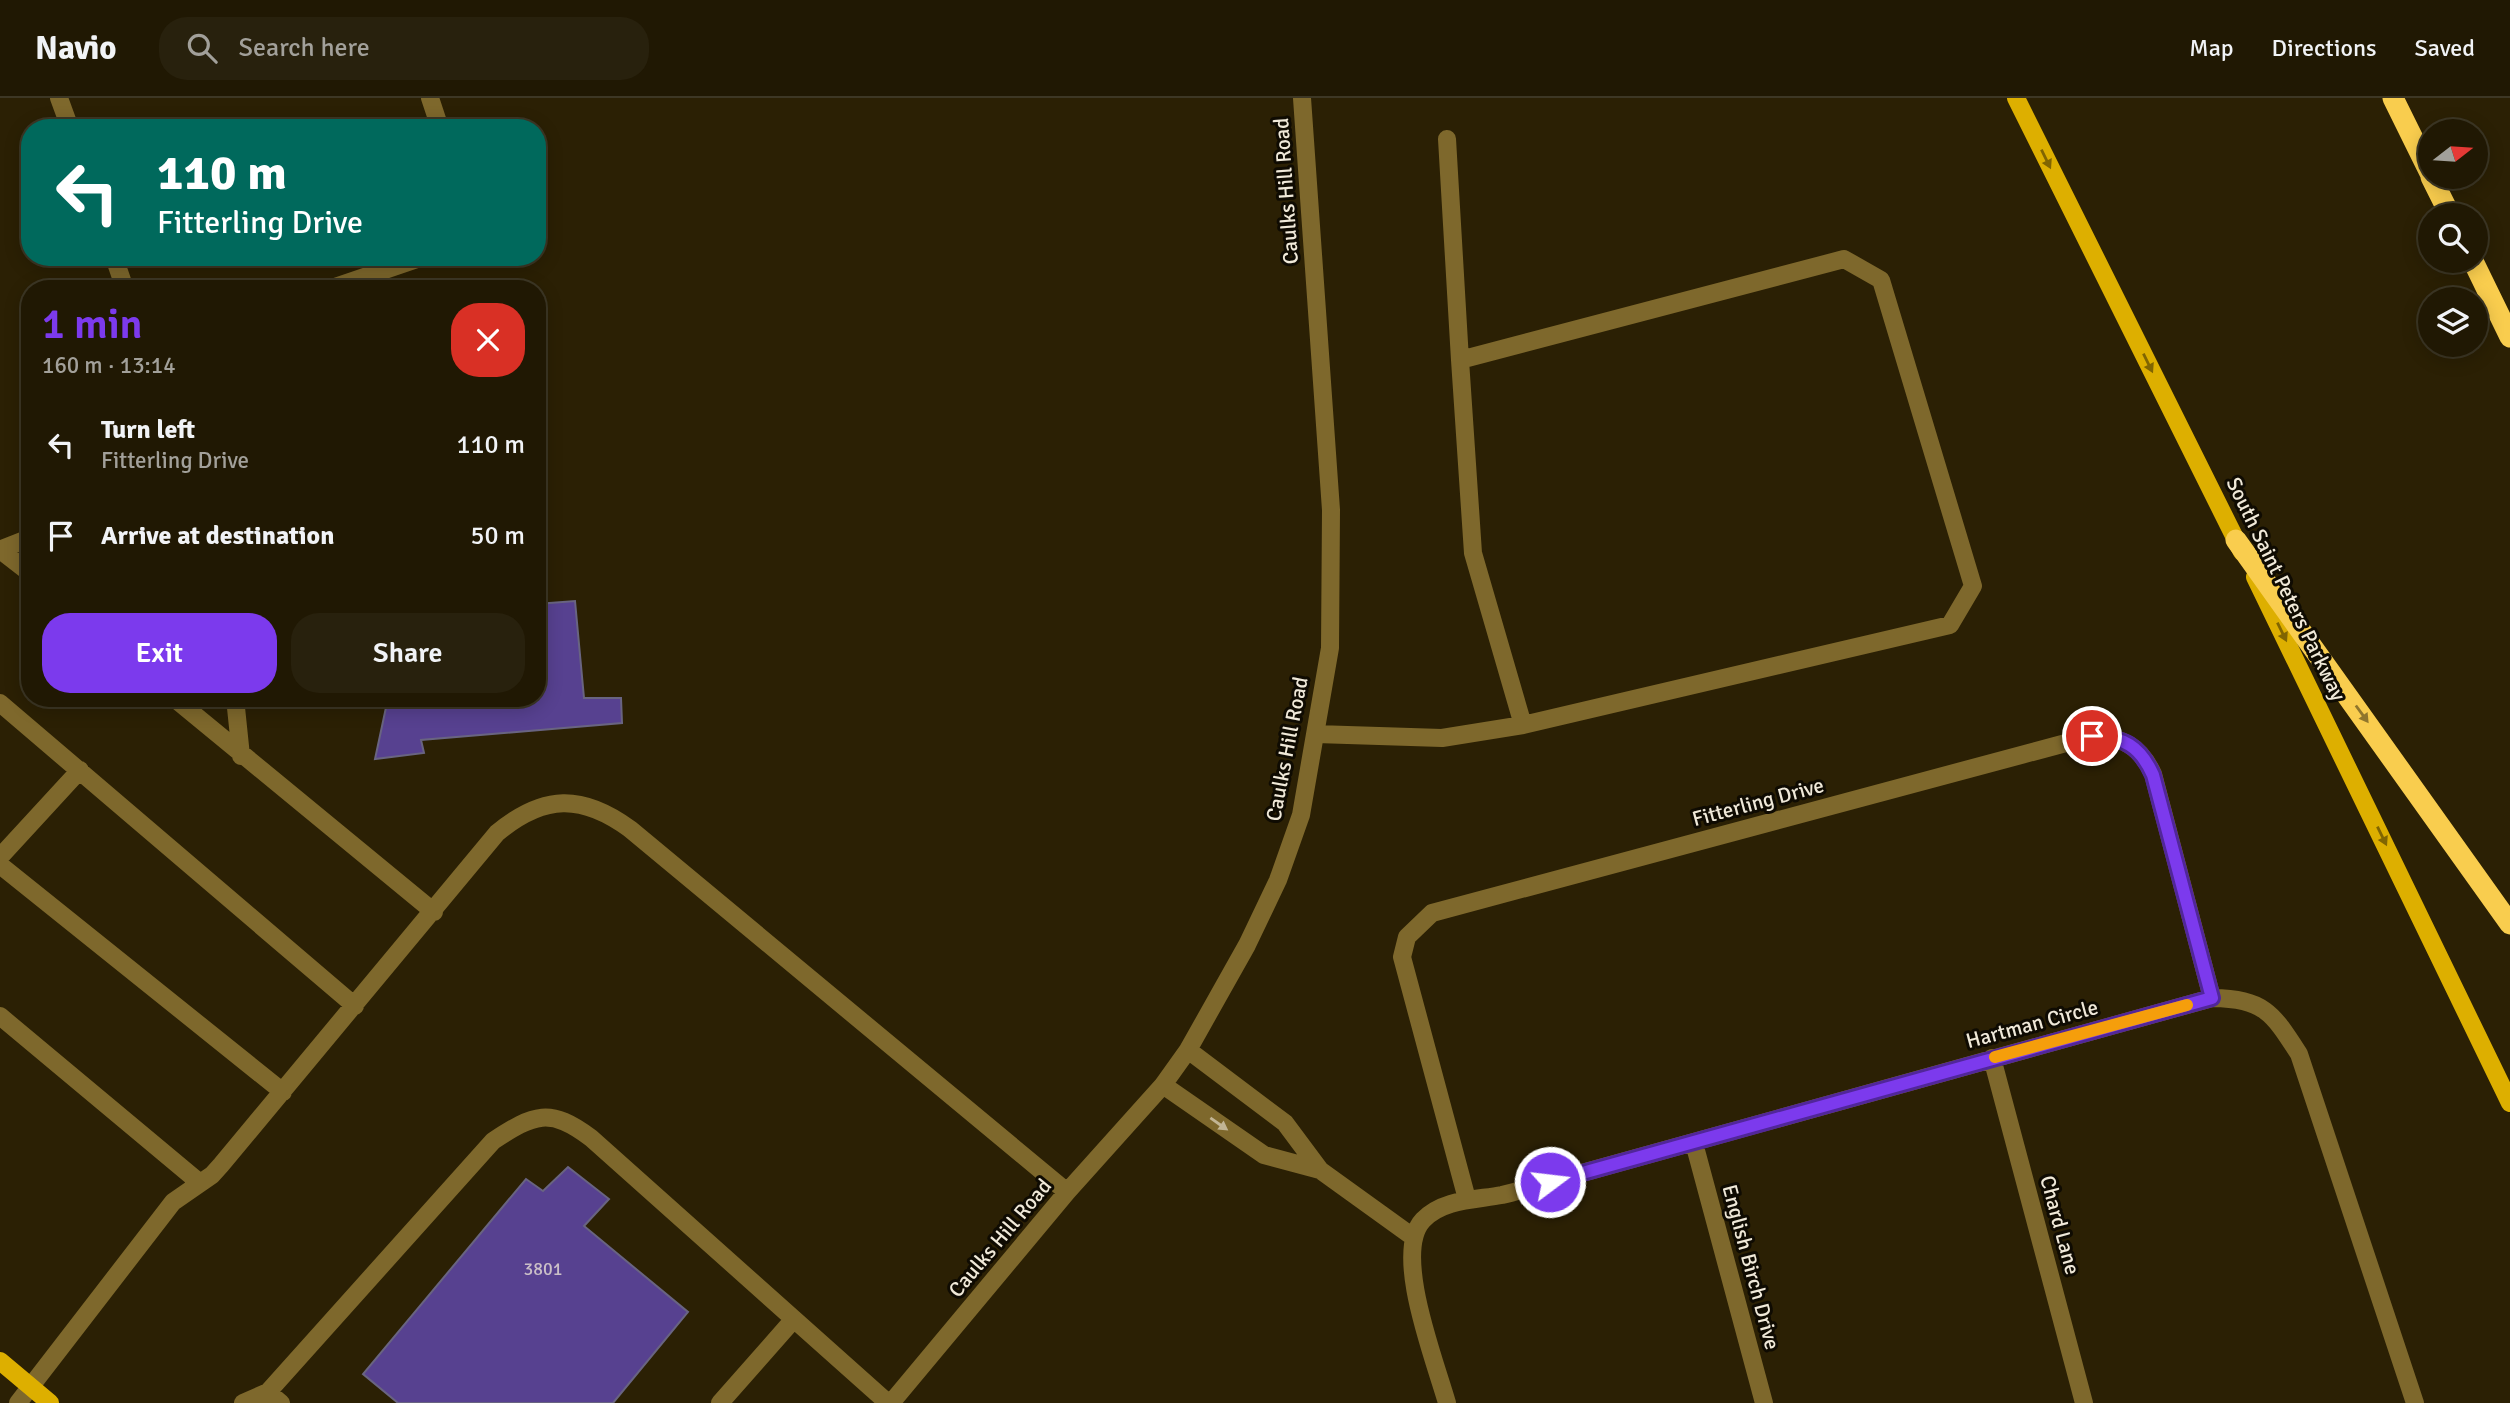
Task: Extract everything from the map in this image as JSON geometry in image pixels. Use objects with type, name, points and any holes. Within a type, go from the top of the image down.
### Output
[{"type":"highway","points":[[2393,98],[2418,149]]},
{"type":"highway","points":[[2479,273],[2510,337]]},
{"type":"highway","points":[[2236,540],[2510,924]]},
{"type":"main road","name":"South Saint Peters Parkway","points":[[2016,98],[2236,540],[2510,1103]]},
{"type":"main road","points":[[0,1361],[50,1403]]},
{"type":"street","points":[[59,98],[67,119]]},
{"type":"street","points":[[430,98],[437,119]]},
{"type":"street","name":"Caulks Hill Road","points":[[889,1403],[1067,1192],[1163,1085],[1188,1050],[1247,945],[1278,880],[1301,815],[1330,648],[1331,510],[1303,98]]},
{"type":"street","points":[[1447,139],[1473,553],[1522,725]]},
{"type":"street","points":[[1316,734],[1442,738],[1522,725],[1950,625],[1973,586],[1881,280],[1844,259],[1460,360]]},
{"type":"street","points":[[355,280],[396,266]]},
{"type":"street","points":[[21,542],[1,550],[21,566]]},
{"type":"street","points":[[0,703],[355,1006]]},
{"type":"street","points":[[184,707],[434,912]]},
{"type":"street","points":[[236,707],[241,756]]},
{"type":"street","name":"Fitterling Drive","points":[[1467,1199],[1402,957],[1407,937],[1418,924],[1432,913],[1445,909],[2092,736],[2113,736],[2131,743],[2145,757],[2153,775],[2212,998]]},
{"type":"street","points":[[0,857],[80,771]]},
{"type":"street","points":[[18,1403],[173,1202],[212,1175],[498,833],[516,817],[539,806],[570,802],[592,806],[630,829],[1067,1192]]},
{"type":"street","points":[[0,865],[284,1092]]},
{"type":"street","name":"Hartman Circle","points":[[1413,1237],[1422,1221],[1436,1210],[1467,1199],[1502,1195],[2212,998],[2244,999],[2276,1018],[2299,1054],[2415,1403]]},
{"type":"street","points":[[0,1016],[200,1183]]},
{"type":"street","points":[[1188,1050],[1285,1123],[1320,1170],[1413,1237],[1413,1279],[1447,1403]]},
{"type":"street","name":"Chard Lane","points":[[1992,1058],[2084,1403]]},
{"type":"street","points":[[1163,1085],[1264,1155],[1320,1170]]},
{"type":"street","points":[[243,1403],[271,1399],[494,1141],[522,1123],[552,1116],[569,1121],[591,1138],[889,1403]]},
{"type":"street","name":"English Birch Drive","points":[[1694,1143],[1764,1403]]},
{"type":"street","points":[[720,1403],[794,1319]]},
{"type":"building","points":[[575,601],[584,698],[621,698],[622,723],[421,740],[424,753],[375,759],[386,707],[546,707],[546,603]]},
{"type":"building","points":[[568,1167],[609,1199],[584,1226],[688,1312],[613,1403],[398,1403],[363,1374],[526,1179],[543,1191]]},
{"type":"slow traffic","points":[[1995,1057],[2187,1005]]},
{"type":"route","points":[[1550,1182],[2212,998],[2153,775],[2145,757],[2131,743],[2113,736],[2092,736]]}]
